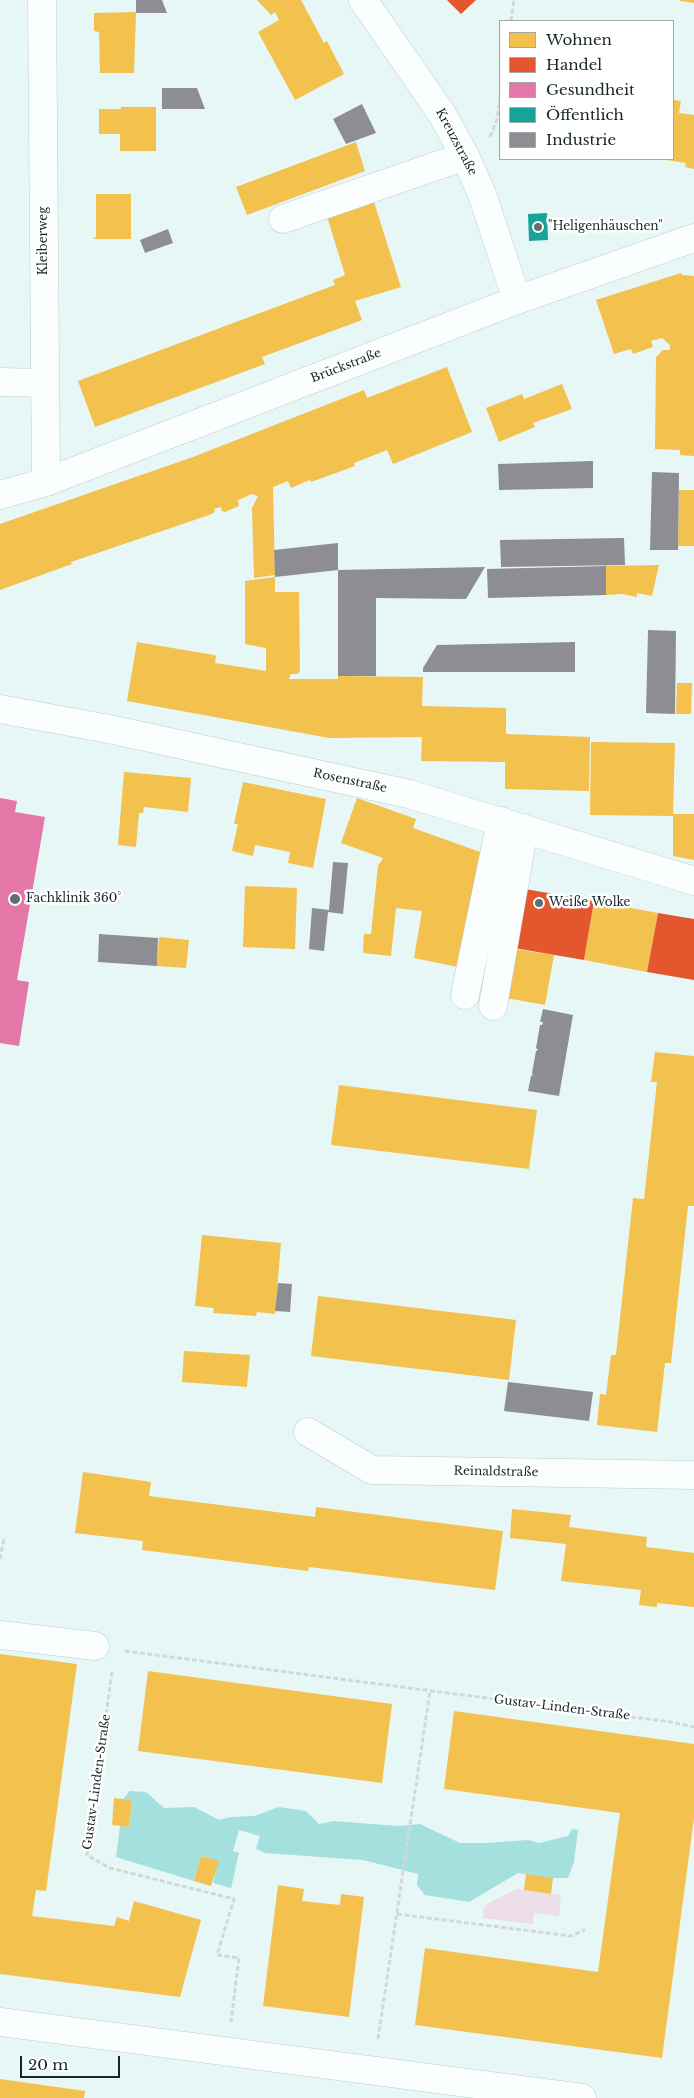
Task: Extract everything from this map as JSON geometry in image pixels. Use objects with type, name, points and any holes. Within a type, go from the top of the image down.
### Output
[{"type":"street","name":"Kleiberweg","points":[[42,0],[46,482]]},
{"type":"street","name":"Kreuzstraße","points":[[364,0],[442,114],[465,156],[482,194],[517,300]]},
{"type":"street","points":[[283,219],[465,156]]},
{"type":"street","name":"Brückstraße","points":[[0,495],[46,482],[517,300],[694,238]]},
{"type":"street","points":[[0,382],[45,383]]},
{"type":"street","name":"Rosenstraße","points":[[0,709],[109,729],[409,794],[694,881]]},
{"type":"street","points":[[465,995],[513,825]]},
{"type":"street","points":[[493,1006],[513,825]]},
{"type":"street","name":"Reinaldstraße","points":[[308,1432],[372,1470],[694,1475]]},
{"type":"street","points":[[0,1634],[105,1648]]},
{"type":"street","points":[[0,2022],[582,2098]]},
{"type":"path","points":[[511,20],[514,0]]},
{"type":"path","points":[[0,1559],[4,1539]]},
{"type":"path","name":"Gustav-Linden-Straße","points":[[227,2052],[239,1958],[217,1955],[234,1899],[110,1868],[87,1855],[105,1648],[430,1692],[672,1722],[694,1727]]},
{"type":"path","points":[[373,2071],[404,1875],[430,1692]]},
{"type":"path","points":[[397,1914],[571,1936],[585,1930]]},
{"type":"shaded area","points":[[517,1889],[561,1895],[559,1916],[534,1913],[533,1924],[483,1918],[484,1907]]},
{"type":"water","points":[[130,1791],[146,1792],[164,1808],[194,1807],[219,1820],[231,1817],[254,1816],[279,1807],[306,1811],[319,1824],[333,1821],[398,1826],[420,1824],[460,1843],[528,1840],[539,1843],[568,1836],[572,1829],[578,1830],[574,1862],[568,1878],[518,1873],[469,1902],[425,1895],[417,1885],[418,1874],[363,1860],[265,1853],[256,1849],[260,1836],[239,1830],[233,1851],[239,1853],[231,1888],[213,1883],[218,1861],[201,1856],[194,1881],[116,1857],[120,1826],[129,1827],[132,1800],[123,1799]]},
{"type":"building: Wohnen","points":[[257,0],[301,0],[324,43],[327,41],[344,74],[295,100],[258,32],[279,20],[275,12],[271,15]]},
{"type":"building: Wohnen","points":[[694,0],[694,3],[680,1]]},
{"type":"building: Wohnen","points":[[136,12],[134,73],[100,73],[99,32],[94,31],[94,13]]},
{"type":"building: Wohnen","points":[[674,100],[681,101],[679,113],[694,115],[694,169],[685,167],[686,163],[666,160],[674,160]]},
{"type":"building: Wohnen","points":[[121,107],[156,107],[156,151],[120,151],[120,134],[99,134],[99,109],[121,109]]},
{"type":"building: Wohnen","points":[[356,142],[365,171],[247,215],[236,187]]},
{"type":"building: Wohnen","points":[[96,194],[131,194],[131,239],[93,239],[96,237]]},
{"type":"building: Wohnen","points":[[373,199],[401,287],[355,301],[362,320],[262,357],[265,364],[95,427],[78,381],[335,285],[333,280],[345,275],[326,213]]},
{"type":"building: Wohnen","points":[[681,273],[682,275],[694,276],[694,456],[680,455],[680,450],[655,449],[656,357],[663,350],[670,350],[670,345],[662,338],[651,341],[653,347],[633,354],[631,349],[614,354],[596,300]]},
{"type":"building: Wohnen","points":[[447,367],[472,432],[393,464],[387,450],[354,463],[355,466],[311,482],[310,480],[291,488],[288,481],[273,487],[275,575],[254,578],[252,508],[258,496],[252,494],[238,500],[239,506],[225,512],[222,511],[221,507],[214,509],[215,511],[212,514],[71,562],[72,564],[0,590],[0,524],[193,457],[364,390],[367,398]]},
{"type":"building: Wohnen","points":[[562,384],[572,409],[533,423],[535,427],[499,442],[486,408],[522,394],[524,399]]},
{"type":"building: Wohnen","points":[[679,490],[694,490],[694,546],[678,546]]},
{"type":"building: Wohnen","points":[[659,565],[652,596],[637,593],[637,597],[622,594],[606,595],[606,566]]},
{"type":"building: Wohnen","points":[[275,577],[275,592],[299,592],[300,670],[298,674],[291,674],[289,679],[338,679],[338,676],[423,677],[422,706],[506,708],[506,734],[590,737],[589,791],[505,789],[505,762],[421,761],[422,737],[329,738],[127,701],[137,642],[214,655],[216,656],[215,663],[266,671],[266,648],[245,644],[245,581]]},
{"type":"building: Wohnen","points":[[677,683],[692,683],[691,714],[676,714]]},
{"type":"building: Wohnen","points":[[591,742],[675,743],[673,814],[694,814],[694,860],[673,856],[673,816],[590,815]]},
{"type":"building: Wohnen","points":[[124,772],[191,778],[188,812],[144,807],[143,813],[139,813],[136,847],[118,845]]},
{"type":"building: Wohnen","points":[[243,782],[326,799],[313,868],[288,863],[290,852],[255,845],[253,856],[232,851],[238,824],[234,824]]},
{"type":"building: Wohnen","points":[[357,798],[416,819],[413,828],[483,853],[471,922],[466,921],[458,967],[414,958],[422,911],[396,908],[391,956],[363,953],[364,934],[371,934],[378,866],[383,858],[341,843]]},
{"type":"building: Wohnen","points":[[245,886],[297,888],[295,949],[243,947]]},
{"type":"building: Wohnen","points":[[594,901],[658,913],[647,972],[584,960]]},
{"type":"building: Wohnen","points":[[159,937],[189,940],[186,968],[157,966]]},
{"type":"building: Wohnen","points":[[515,949],[554,955],[545,1005],[506,998]]},
{"type":"building: Wohnen","points":[[655,1052],[694,1056],[694,1206],[688,1206],[671,1363],[665,1363],[657,1432],[597,1425],[600,1394],[606,1395],[611,1355],[616,1355],[633,1198],[644,1199],[657,1082],[651,1082]]},
{"type":"building: Wohnen","points":[[339,1085],[537,1110],[529,1169],[331,1145]]},
{"type":"building: Wohnen","points":[[202,1235],[281,1243],[275,1314],[257,1312],[256,1316],[213,1313],[214,1308],[195,1306]]},
{"type":"building: Wohnen","points":[[318,1296],[516,1320],[509,1380],[311,1356]]},
{"type":"building: Wohnen","points":[[184,1351],[250,1355],[247,1387],[182,1382]]},
{"type":"building: Wohnen","points":[[83,1472],[151,1482],[149,1496],[315,1517],[316,1507],[503,1531],[495,1590],[309,1567],[308,1571],[142,1550],[143,1541],[75,1533]]},
{"type":"building: Wohnen","points":[[512,1509],[571,1515],[569,1527],[647,1537],[646,1547],[694,1553],[694,1607],[657,1603],[657,1607],[639,1605],[641,1590],[561,1581],[566,1544],[510,1538]]},
{"type":"building: Wohnen","points":[[0,1654],[77,1664],[46,1891],[36,1890],[32,1916],[114,1926],[117,1917],[129,1921],[134,1901],[201,1920],[180,1997],[0,1974]]},
{"type":"building: Wohnen","points":[[148,1671],[392,1704],[382,1783],[138,1751]]},
{"type":"building: Wohnen","points":[[454,1711],[694,1744],[694,1818],[662,2058],[415,2025],[425,1948],[598,1972],[620,1813],[444,1789]]},
{"type":"building: Wohnen","points":[[114,1798],[132,1800],[129,1827],[112,1825]]},
{"type":"building: Wohnen","points":[[201,1856],[219,1861],[211,1886],[194,1881]]},
{"type":"building: Wohnen","points":[[526,1874],[553,1878],[551,1894],[524,1890]]},
{"type":"building: Wohnen","points":[[278,1885],[304,1889],[302,1901],[340,1905],[341,1894],[364,1897],[349,2017],[263,2006]]},
{"type":"building: Wohnen","points":[[0,2079],[85,2091],[84,2098],[0,2098]]},
{"type":"building: Handel","points":[[447,0],[476,0],[461,14]]},
{"type":"building: Handel","points":[[525,889],[594,901],[584,960],[514,948]]},
{"type":"building: Handel","points":[[658,913],[694,919],[694,980],[647,972]]},
{"type":"building: Gesundheit","name":"Fachklinik 360°","points":[[0,798],[17,801],[15,812],[45,817],[17,980],[29,982],[19,1046],[0,1043]]},
{"type":"building: Öffentlich","name":"\"Heligenhäuschen\"","points":[[547,213],[548,240],[529,241],[528,214]]},
{"type":"building: Industrie","points":[[136,0],[162,0],[167,13],[136,13]]},
{"type":"building: Industrie","points":[[162,88],[197,88],[205,109],[162,109]]},
{"type":"building: Industrie","points":[[362,104],[376,133],[346,144],[333,119]]},
{"type":"building: Industrie","points":[[168,229],[173,243],[145,253],[140,240]]},
{"type":"building: Industrie","points":[[593,461],[593,488],[499,490],[498,464]]},
{"type":"building: Industrie","points":[[652,472],[679,473],[678,550],[650,550]]},
{"type":"building: Industrie","points":[[624,538],[625,565],[501,567],[500,540]]},
{"type":"building: Industrie","points":[[338,543],[338,570],[275,577],[274,550]]},
{"type":"building: Industrie","points":[[606,566],[606,595],[488,598],[487,569]]},
{"type":"building: Industrie","points":[[485,567],[466,599],[376,598],[376,676],[338,676],[338,570]]},
{"type":"building: Industrie","points":[[648,630],[676,631],[675,714],[646,713]]},
{"type":"building: Industrie","points":[[575,642],[575,672],[423,672],[423,668],[437,645]]},
{"type":"building: Industrie","points":[[333,862],[348,863],[343,914],[328,912],[324,951],[309,949],[312,908],[329,910]]},
{"type":"building: Industrie","points":[[99,934],[158,938],[157,966],[98,962]]},
{"type":"building: Industrie","points":[[543,1009],[573,1015],[559,1096],[528,1091],[531,1076],[533,1075],[536,1051],[538,1050],[536,1048],[540,1025],[543,1022],[540,1022]]},
{"type":"building: Industrie","points":[[278,1283],[292,1284],[290,1312],[275,1311]]},
{"type":"building: Industrie","points":[[508,1382],[593,1392],[589,1421],[504,1411]]},
{"type":"place","name":"\"Heligenhäuschen\"","points":[[538,227]]},
{"type":"place","name":"Fachklinik 360°","points":[[15,899]]},
{"type":"place","name":"Weiße Wolke","points":[[539,903]]}]
